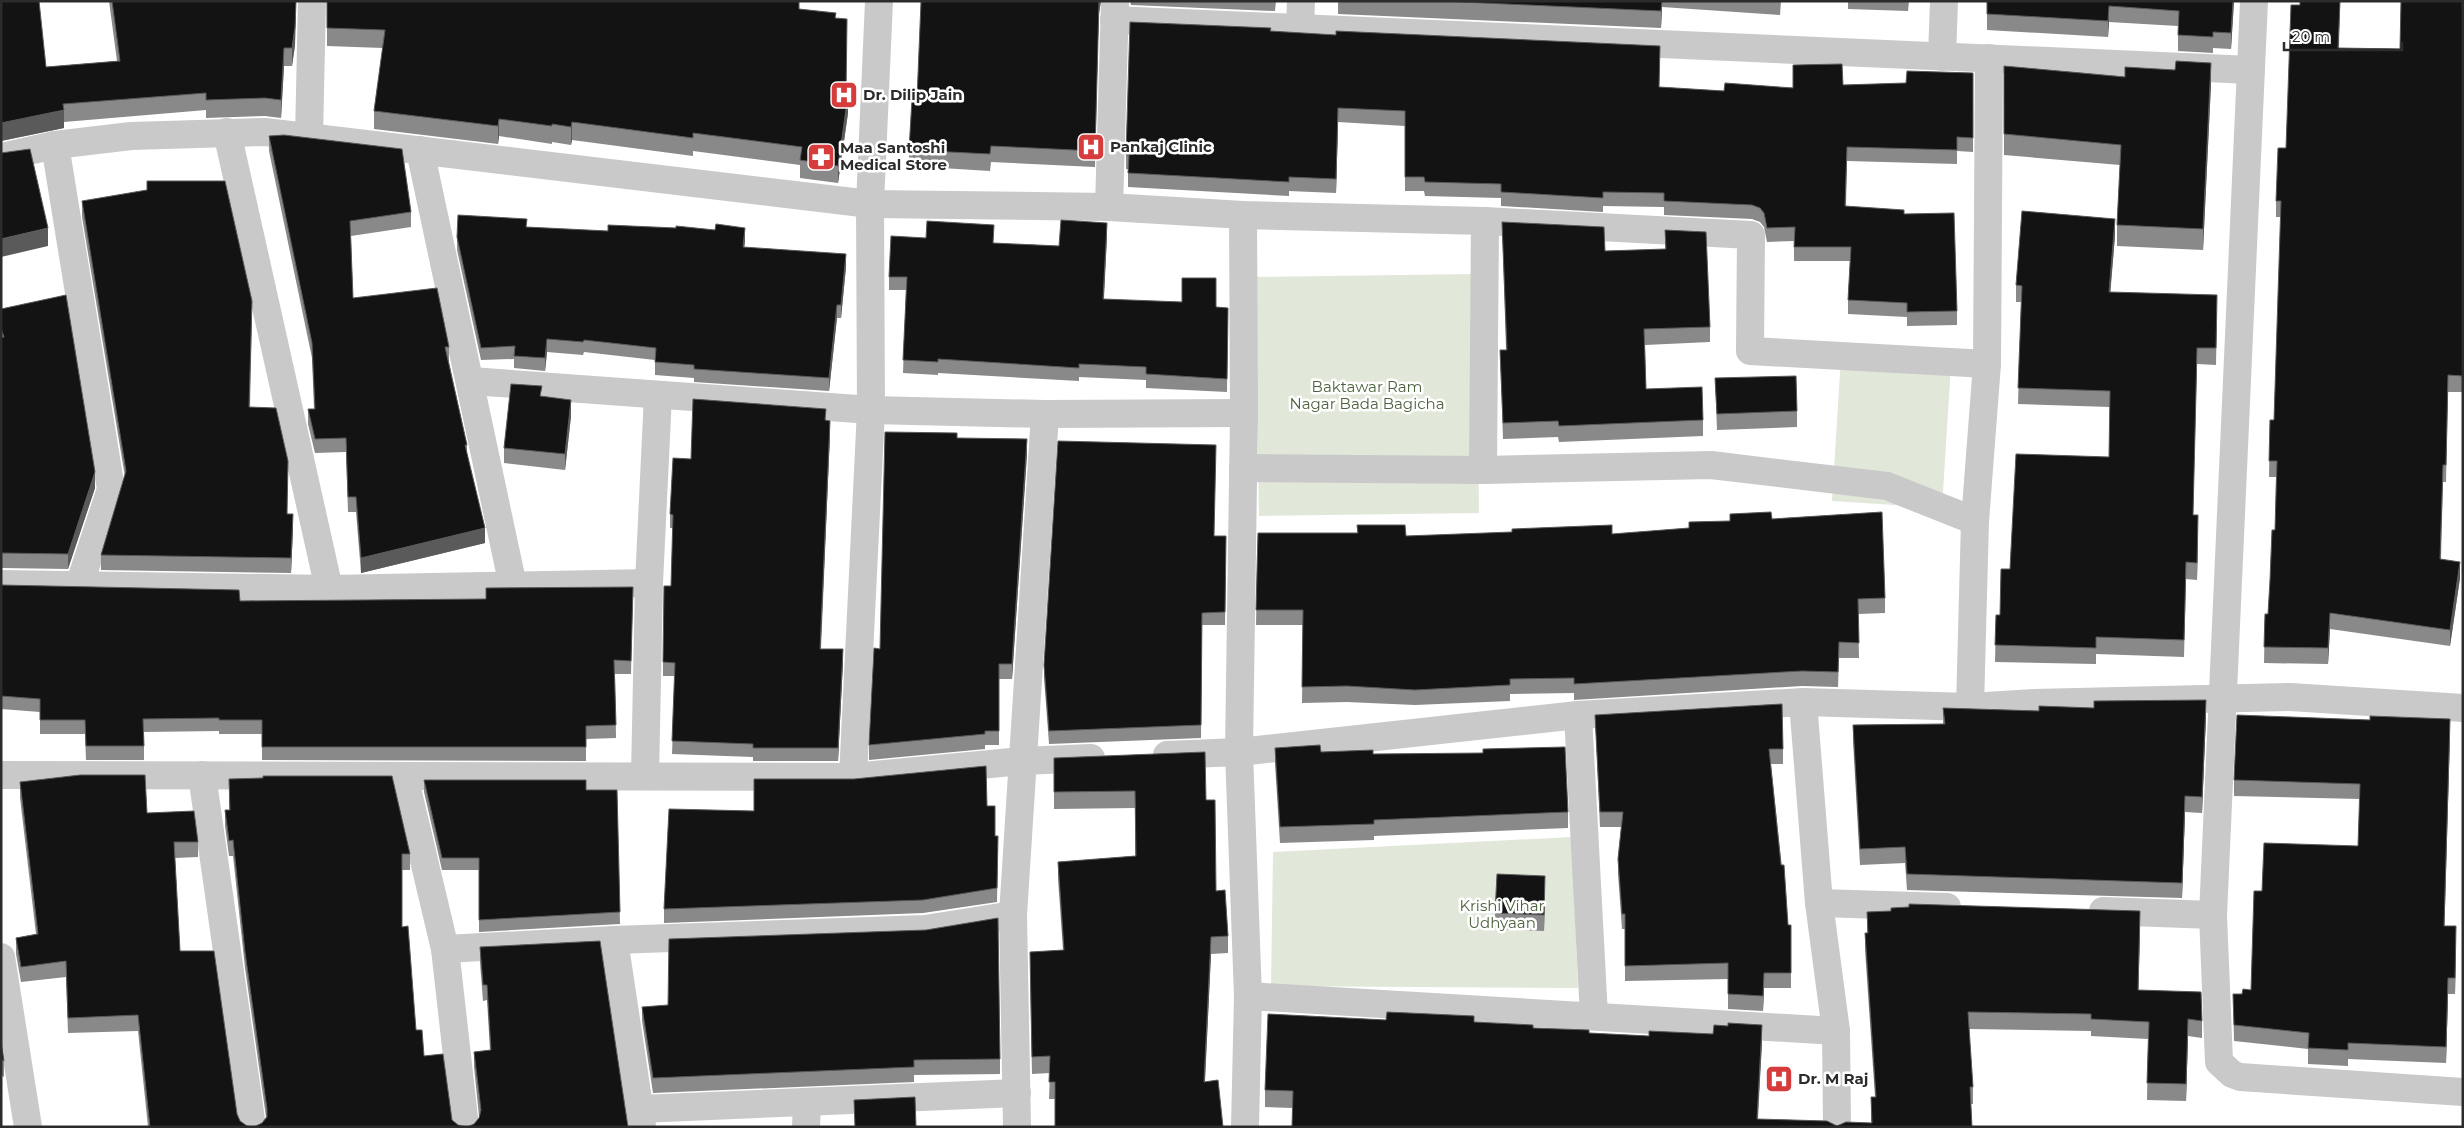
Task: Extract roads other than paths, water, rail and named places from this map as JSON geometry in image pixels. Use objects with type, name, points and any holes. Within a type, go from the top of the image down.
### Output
[{"type":"street","points":[[309,137],[312,1]]},
{"type":"street","points":[[853,776],[871,410],[870,204],[879,1]]},
{"type":"street","points":[[1300,29],[1301,1]]},
{"type":"street","points":[[1942,57],[1944,1]]},
{"type":"street","points":[[2254,1],[2213,915],[2219,1062],[2232,1074],[2240,1077],[2463,1092]]},
{"type":"street","points":[[1110,208],[1114,10],[1300,29],[2251,70]]},
{"type":"street","points":[[1970,706],[1975,521],[1987,364],[1988,58]]},
{"type":"street","points":[[227,132],[329,589]]},
{"type":"street","points":[[1,157],[55,145],[130,136],[265,132],[870,204],[1110,208],[1243,215],[1485,221],[1751,235],[1750,351],[1987,364]]},
{"type":"street","points":[[55,145],[111,489],[80,586]]},
{"type":"street","points":[[420,150],[471,380],[513,586]]},
{"type":"street","points":[[1243,215],[1244,413],[1239,752],[1248,996],[1245,1127]]},
{"type":"street","points":[[1484,470],[1485,221]]},
{"type":"street","points":[[471,380],[871,410],[1045,414],[1244,413]]},
{"type":"street","points":[[645,776],[650,583],[658,395]]},
{"type":"street","points":[[1017,1127],[1013,915],[1045,414]]},
{"type":"street","points":[[1243,468],[1484,470],[1711,465],[1887,486],[1975,521]]},
{"type":"street","points":[[1,584],[329,589],[650,583]]},
{"type":"street","points":[[1,775],[853,776],[1022,761],[1239,752],[1578,715],[1803,702],[1970,706],[2290,697],[2463,708]]},
{"type":"street","points":[[1803,702],[1819,903],[1836,1031],[1837,1127]]},
{"type":"street","points":[[1578,715],[1594,1016]]},
{"type":"street","points":[[202,775],[252,1127]]},
{"type":"street","points":[[404,776],[445,949],[465,1127]]},
{"type":"street","points":[[1819,903],[1977,908]]},
{"type":"street","points":[[2075,910],[2213,915]]},
{"type":"street","points":[[445,949],[614,940],[926,930],[1013,915]]},
{"type":"street","points":[[614,940],[642,1118],[806,1115],[1017,1094]]},
{"type":"street","points":[[1,957],[28,1127]]},
{"type":"street","points":[[1248,996],[1836,1031]]},
{"type":"place","name":"Dr. Dilip Jain","points":[[844,95]]},
{"type":"place","name":"Pankaj Clinic","points":[[1091,147]]},
{"type":"place","name":"Maa Santoshi Medical Store","points":[[821,157]]},
{"type":"place","name":"Dr. M Raj","points":[[1779,1079]]},
{"type":"park label","name":"Baktawar Ram Nagar Bada Bagicha","points":[[1367,396]]},
{"type":"park label","name":"Krishi Vihar Udhyaan","points":[[1502,914]]}]
